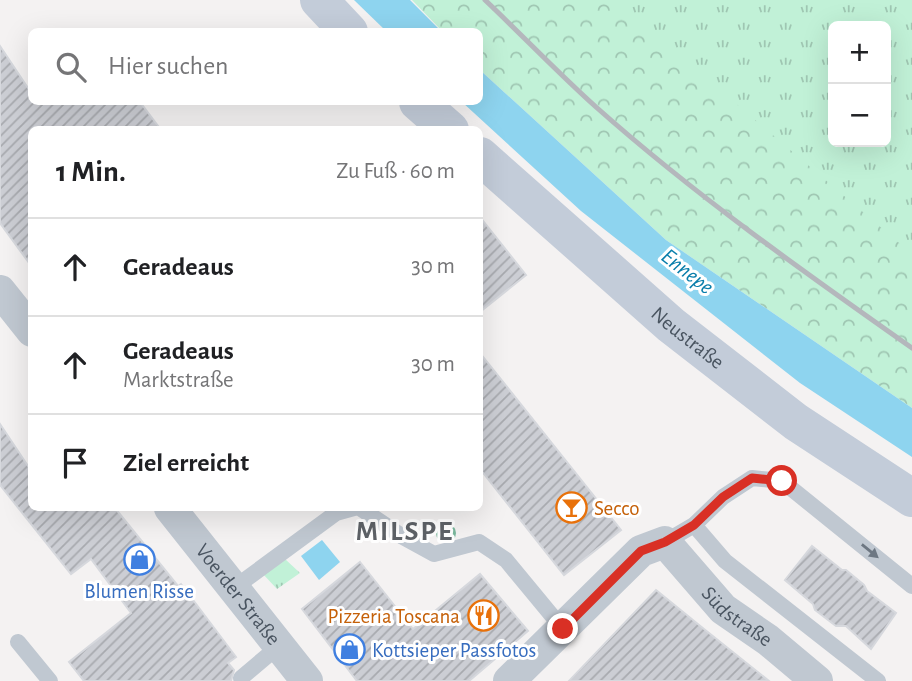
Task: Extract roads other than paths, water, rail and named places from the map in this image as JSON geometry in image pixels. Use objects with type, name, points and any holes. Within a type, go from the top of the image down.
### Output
[{"type":"main road","points":[[319,0],[345,28]]},
{"type":"main road","points":[[421,105],[445,126]]},
{"type":"main road","name":"Neustraße","points":[[483,159],[671,325],[796,422],[912,498]]},
{"type":"street","points":[[0,291],[28,326]]},
{"type":"street","name":"Voerder Straße","points":[[172,511],[307,681]]},
{"type":"street","points":[[509,681],[641,551],[665,542]]},
{"type":"street","name":"Südstraße","points":[[665,542],[723,609],[768,640],[817,681]]},
{"type":"lane","points":[[665,542],[694,525],[723,497],[752,478],[782,481],[912,586]]},
{"type":"lane","points":[[234,588],[336,513],[343,511]]},
{"type":"lane","points":[[364,511],[434,554],[479,542],[506,559],[563,629]]},
{"type":"lane","points":[[694,525],[726,561],[878,681]]},
{"type":"lane","points":[[240,678],[275,641]]},
{"type":"lane","points":[[18,642],[50,681]]},
{"type":"water","points":[[354,0],[410,0],[438,28],[383,28]]},
{"type":"water","name":"Ennepe","points":[[483,73],[666,240],[912,408],[912,457],[800,383],[581,211],[465,105],[483,105]]},
{"type":"water","points":[[322,540],[340,562],[319,580],[301,556]]},
{"type":"railway","points":[[485,0],[582,94],[672,171],[791,262],[912,348]]},
{"type":"place","name":"Secco","points":[[571,508]]},
{"type":"place","name":"Blumen Risse","points":[[139,559]]},
{"type":"place","name":"Pizzeria Toscana","points":[[483,616]]},
{"type":"place","name":"Kottsieper Passfotos","points":[[349,650]]},
{"type":"district","name":"MILSPE","points":[[405,532]]}]
